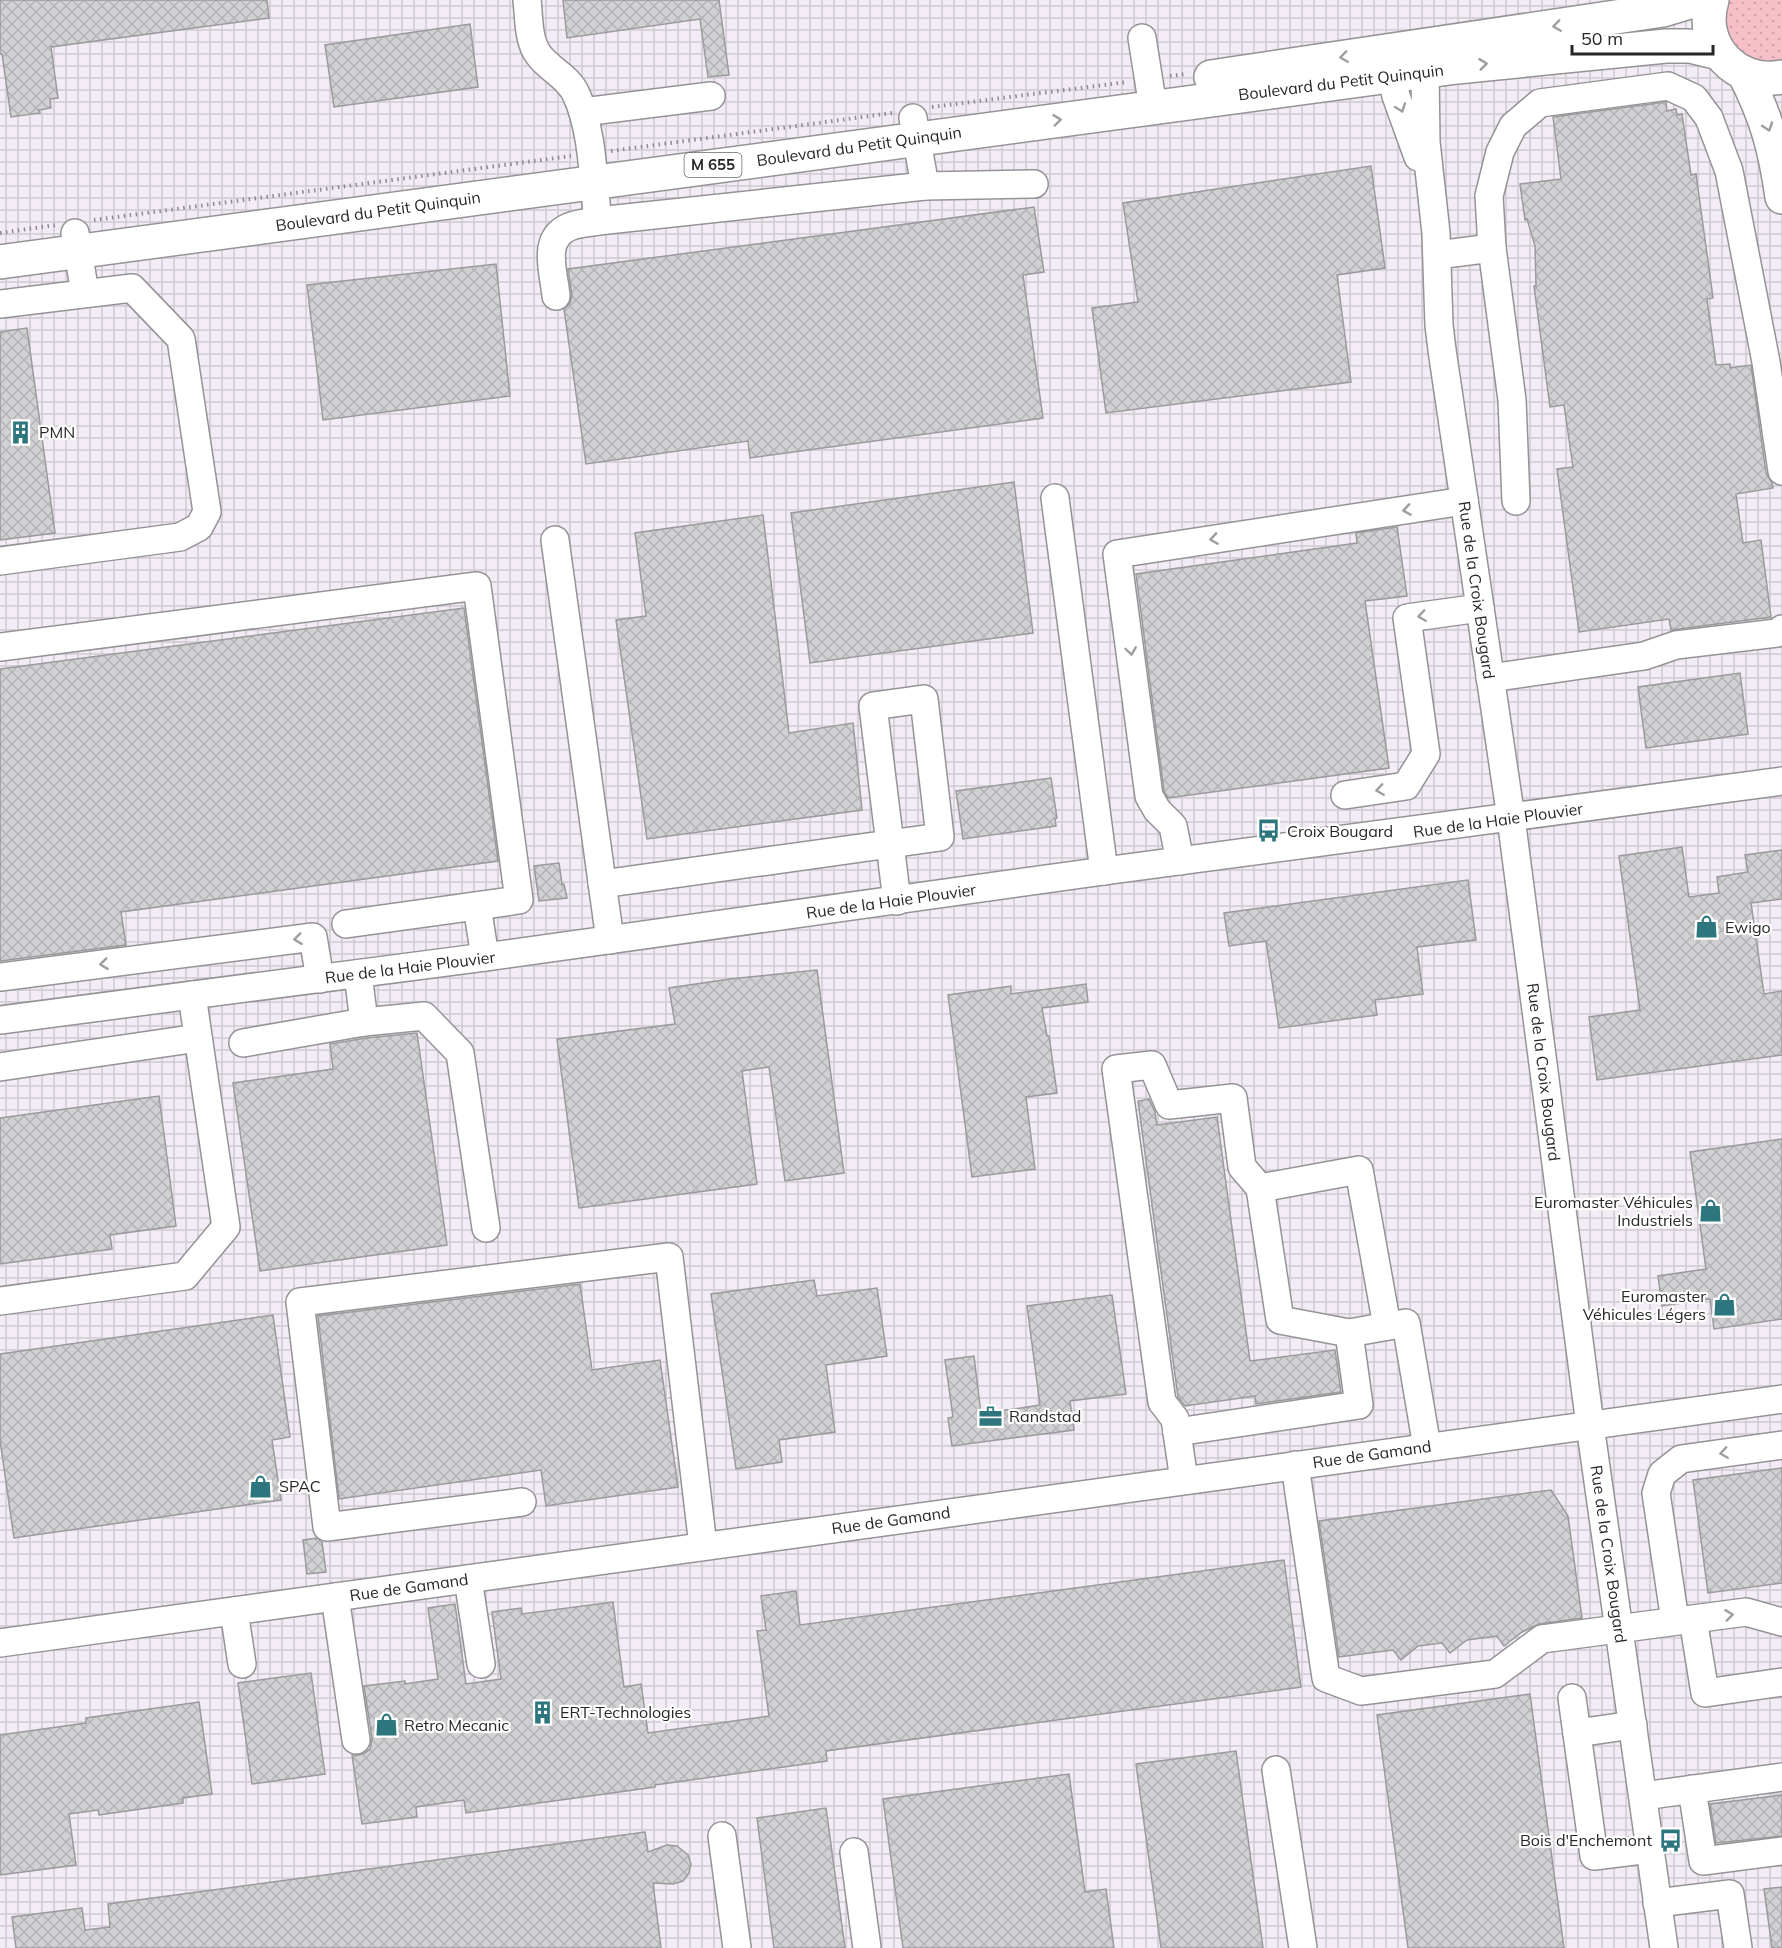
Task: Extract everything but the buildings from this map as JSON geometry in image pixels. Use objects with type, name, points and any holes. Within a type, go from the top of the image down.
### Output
[{"type":"main road","name":"Boulevard du Petit Quinquin","points":[[0,243],[592,165],[913,119],[1424,58],[1663,10],[1696,0]]},
{"type":"main road","points":[[1712,0],[1709,17],[1710,30],[1766,121],[1777,163],[1782,197]]},
{"type":"main road","name":"Boulevard du Petit Quinquin","points":[[1424,58],[1690,46],[1763,78],[1782,77]]},
{"type":"main road","name":"Boulevard du Petit Quinquin","points":[[0,262],[77,232]]},
{"type":"street","points":[[526,0],[532,41],[538,55],[575,91],[583,112],[598,221]]},
{"type":"street","points":[[1142,38],[1150,90]]},
{"type":"street","points":[[1424,58],[1426,142],[1431,195]]},
{"type":"street","points":[[1389,63],[1396,96],[1431,195]]},
{"type":"street","points":[[1516,501],[1512,400],[1492,248],[1490,196],[1500,153],[1513,126],[1540,103],[1668,86],[1694,98],[1709,118],[1729,171],[1767,362],[1782,471]]},
{"type":"street","points":[[583,112],[711,96]]},
{"type":"street","points":[[913,119],[925,186]]},
{"type":"street","points":[[556,296],[550,247],[557,234],[570,226],[598,221],[925,186],[1034,184]]},
{"type":"street","name":"Rue de la Croix Bougard","points":[[1431,195],[1437,255],[1439,325],[1511,818],[1590,1425],[1664,1948]]},
{"type":"street","points":[[77,232],[85,293]]},
{"type":"street","points":[[1437,255],[1492,248]]},
{"type":"street","points":[[0,304],[132,288],[181,339],[207,512],[199,527],[180,537],[0,561]]},
{"type":"street","points":[[1054,498],[1104,872]]},
{"type":"street","points":[[1180,861],[1173,826],[1157,810],[1149,796],[1117,554],[1464,501]]},
{"type":"street","points":[[555,540],[610,940]]},
{"type":"street","points":[[0,647],[477,586],[519,900],[346,924]]},
{"type":"street","points":[[1346,795],[1406,786],[1426,754],[1407,618],[1480,608]]},
{"type":"street","points":[[1490,678],[1644,656],[1676,645],[1777,633],[1782,628]]},
{"type":"street","points":[[602,884],[890,844],[940,837],[924,699],[873,706],[890,844],[897,901]]},
{"type":"street","name":"Rue de la Haie Plouvier","points":[[0,1020],[485,957],[1782,781]]},
{"type":"street","points":[[477,906],[485,957]]},
{"type":"street","points":[[0,977],[314,936],[320,979]]},
{"type":"street","points":[[358,974],[364,1022]]},
{"type":"street","points":[[0,1301],[185,1276],[226,1227],[192,995]]},
{"type":"street","points":[[91,1009],[97,1053]]},
{"type":"street","points":[[243,1043],[364,1022],[424,1016],[460,1053],[486,1228]]},
{"type":"street","points":[[0,1068],[198,1038]]},
{"type":"street","points":[[1184,1480],[1175,1419],[1162,1402],[1116,1069],[1152,1065],[1169,1105],[1233,1098],[1242,1167],[1260,1188],[1280,1320],[1349,1333],[1406,1323],[1426,1447]]},
{"type":"street","points":[[1260,1188],[1359,1170],[1387,1326]]},
{"type":"street","points":[[522,1502],[327,1527],[300,1302],[669,1257],[703,1546]]},
{"type":"street","points":[[1177,1432],[1359,1405],[1349,1333]]},
{"type":"street","name":"Rue de Gamand","points":[[0,1643],[1782,1399]]},
{"type":"street","points":[[1782,1445],[1681,1459],[1662,1474],[1656,1493],[1684,1620],[1706,1693],[1782,1682]]},
{"type":"street","points":[[1295,1465],[1326,1678],[1360,1691],[1495,1674],[1542,1639],[1746,1612],[1782,1622]]},
{"type":"street","points":[[468,1579],[481,1664]]},
{"type":"street","points":[[336,1597],[356,1740]]},
{"type":"street","points":[[234,1611],[242,1664]]},
{"type":"street","points":[[1572,1698],[1594,1856],[1650,1849]]},
{"type":"street","points":[[1577,1733],[1634,1725]]},
{"type":"street","points":[[1276,1770],[1303,1948]]},
{"type":"street","points":[[1643,1796],[1782,1777]]},
{"type":"street","points":[[1692,1789],[1703,1861],[1782,1851]]},
{"type":"street","points":[[722,1836],[737,1948]]},
{"type":"street","points":[[854,1852],[867,1948]]},
{"type":"street","points":[[1657,1903],[1730,1894],[1738,1948]]},
{"type":"path","points":[[0,233],[77,232],[592,165],[913,119],[1150,90],[1192,73]]},
{"type":"shaded area","points":[[0,0],[1782,0],[1782,1948],[0,1948]]},
{"type":"shaded area","points":[[1726,0],[1782,0],[1782,60],[1771,63],[1744,57],[1726,37]]},
{"type":"place","name":"PMN","points":[[21,432]]},
{"type":"place","name":"Croix Bougard","points":[[1269,831]]},
{"type":"place","name":"Ewigo","points":[[1707,927]]},
{"type":"place","name":"Euromaster Véhicules Industriels","points":[[1711,1211]]},
{"type":"place","name":"Euromaster Véhicules Légers","points":[[1724,1305]]},
{"type":"place","name":"Randstad","points":[[991,1416]]},
{"type":"place","name":"SPAC","points":[[261,1486]]},
{"type":"place","name":"ERT-Technologies","points":[[542,1712]]},
{"type":"place","name":"Retro Mecanic","points":[[386,1725]]},
{"type":"place","name":"Bois d'Enchemont","points":[[1670,1840]]}]
